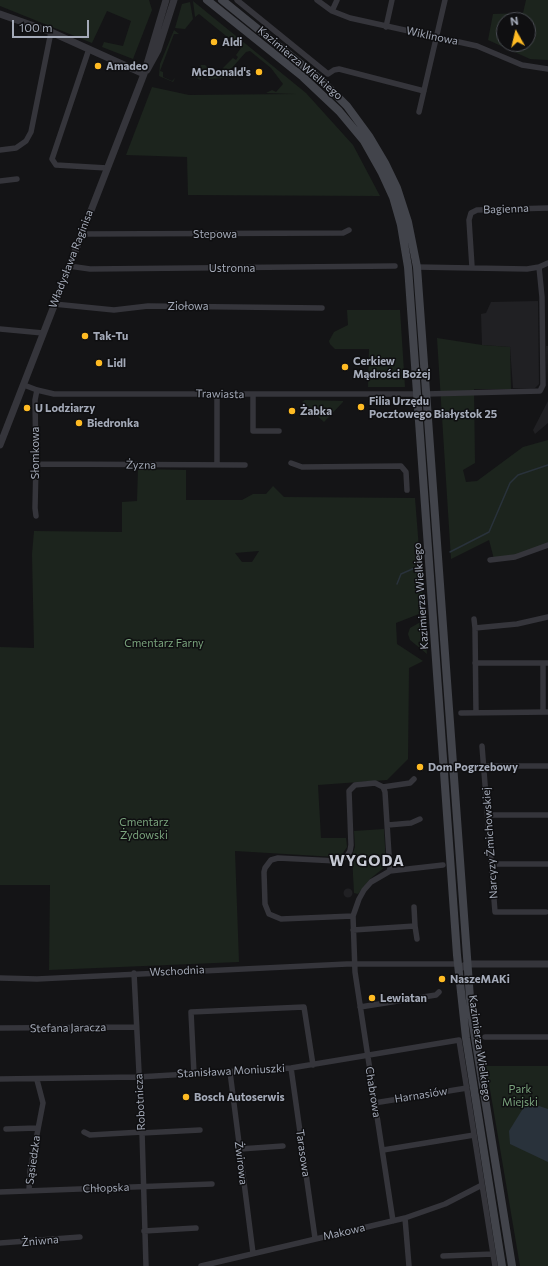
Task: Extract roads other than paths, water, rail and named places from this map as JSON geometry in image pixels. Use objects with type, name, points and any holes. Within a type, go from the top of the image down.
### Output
[{"type":"main road","name":"Kazimierza Wielkiego","points":[[207,0],[325,97],[364,141],[382,173],[393,197],[401,225],[408,266],[418,394],[427,458],[443,618],[467,964],[476,1050],[512,1266]]},
{"type":"main road","name":"Kazimierza Wielkiego","points":[[222,0],[322,81],[347,106],[359,121],[385,163],[397,188],[408,222],[417,267],[426,394],[427,458],[434,617],[458,966],[466,1038],[502,1266]]},
{"type":"main road","points":[[224,14],[225,8],[231,7]]},
{"type":"main road","points":[[434,617],[443,618]]},
{"type":"main road","points":[[453,900],[463,900]]},
{"type":"main road","points":[[494,1214],[500,1216],[503,1212]]},
{"type":"street","name":"Władysława Raginisa","points":[[0,445],[144,74],[166,0]]},
{"type":"street","name":"Władysława Raginisa","points":[[144,74],[154,60],[174,0]]},
{"type":"street","points":[[237,0],[328,74],[339,69],[424,91]]},
{"type":"street","name":"Wiklinowa","points":[[317,0],[332,11],[350,18],[477,46],[522,65],[548,69]]},
{"type":"street","points":[[332,11],[337,0]]},
{"type":"street","points":[[386,27],[392,0]]},
{"type":"street","points":[[419,112],[445,0]]},
{"type":"street","points":[[0,14],[51,32],[144,74]]},
{"type":"street","points":[[0,150],[16,148],[26,141],[31,132],[51,32]]},
{"type":"street","points":[[89,49],[52,159],[56,165],[107,168]]},
{"type":"street","points":[[0,181],[17,179]]},
{"type":"street","name":"Bagienna","points":[[472,268],[471,213],[477,210],[548,208]]},
{"type":"street","name":"Stepowa","points":[[81,234],[343,233],[349,230]]},
{"type":"street","points":[[417,267],[527,269],[539,267],[548,263]]},
{"type":"street","name":"Ustronna","points":[[69,266],[90,269],[395,266]]},
{"type":"street","points":[[426,394],[540,392],[543,385],[542,297],[539,267]]},
{"type":"street","name":"Ziołowa","points":[[54,304],[114,310],[148,306],[322,308]]},
{"type":"street","points":[[0,329],[43,333]]},
{"type":"street","name":"Trawiasta","points":[[24,384],[37,390],[54,394],[418,394]]},
{"type":"street","name":"Słomkowa","points":[[36,516],[35,400],[37,390]]},
{"type":"street","points":[[217,394],[218,465]]},
{"type":"street","points":[[253,394],[253,431],[279,431]]},
{"type":"street","points":[[291,463],[302,466],[401,466],[406,472],[408,490]]},
{"type":"street","name":"Żyzna","points":[[36,464],[245,466]]},
{"type":"street","points":[[490,560],[515,557],[548,545]]},
{"type":"street","points":[[475,628],[517,624],[548,617]]},
{"type":"street","points":[[474,619],[476,713]]},
{"type":"street","points":[[462,713],[546,712],[546,663],[476,663]]},
{"type":"street","name":"Narcyzy Żmichowskiej","points":[[482,746],[495,912],[546,912]]},
{"type":"street","points":[[484,766],[548,766]]},
{"type":"street","points":[[383,787],[410,783],[414,779]]},
{"type":"street","points":[[390,870],[388,825],[385,792],[383,787],[379,784],[370,783],[355,785],[351,788],[348,794],[351,848],[345,858],[337,861],[274,859],[265,868],[266,911],[272,917],[281,919],[353,916],[364,890],[372,882],[390,870],[443,865]]},
{"type":"street","points":[[488,815],[548,815]]},
{"type":"street","points":[[388,825],[411,823],[420,819]]},
{"type":"street","points":[[491,864],[548,864]]},
{"type":"street","points":[[414,907],[417,939]]},
{"type":"street","name":"Chabrowa","points":[[353,916],[355,964],[360,1006],[393,1221]]},
{"type":"street","points":[[353,930],[415,926]]},
{"type":"street","name":"Wschodnia","points":[[0,978],[37,979],[134,973],[355,964],[458,966]]},
{"type":"street","points":[[458,966],[467,964],[548,964]]},
{"type":"street","name":"Robotnicza","points":[[134,973],[138,1077],[142,1132],[146,1266]]},
{"type":"street","points":[[360,1006],[436,994],[439,992]]},
{"type":"street","points":[[194,1074],[191,1012],[304,1007],[313,1065]]},
{"type":"street","name":"Stefana Jaracza","points":[[0,1028],[136,1027]]},
{"type":"street","points":[[485,1037],[548,1037]]},
{"type":"street","name":"Stanisława Moniuszki","points":[[0,1080],[138,1077],[291,1068],[460,1040],[467,1088]]},
{"type":"street","name":"Tarasowa","points":[[291,1068],[315,1238]]},
{"type":"street","name":"Żwirowa","points":[[230,1072],[253,1253]]},
{"type":"street","name":"Sąsiedzka","points":[[29,1191],[30,1171],[43,1102],[36,1080]]},
{"type":"street","points":[[467,1088],[495,1266]]},
{"type":"street","name":"Harnasiów","points":[[374,1103],[467,1088]]},
{"type":"street","name":"Sąsiedzka","points":[[6,1129],[38,1128]]},
{"type":"street","points":[[84,1132],[90,1135],[200,1130]]},
{"type":"street","points":[[383,1150],[474,1135]]},
{"type":"street","points":[[240,1149],[283,1146]]},
{"type":"street","name":"Chłopska","points":[[0,1192],[212,1184]]},
{"type":"street","name":"Makowa","points":[[201,1266],[405,1218],[445,1204],[482,1185]]},
{"type":"street","points":[[405,1218],[409,1266]]},
{"type":"street","points":[[144,1231],[196,1228]]},
{"type":"street","name":"Żniwna","points":[[0,1243],[80,1237]]},
{"type":"street","points":[[443,1256],[493,1254]]},
{"type":"waterway","points":[[450,552],[489,532],[510,483],[518,475],[548,465]]},
{"type":"waterway","points":[[397,584],[401,574],[417,567]]},
{"type":"place","name":"Aldi","points":[[214,42]]},
{"type":"place","name":"Amadeo","points":[[98,66]]},
{"type":"place","name":"McDonald's","points":[[259,72]]},
{"type":"place","name":"Tak-Tu","points":[[85,336]]},
{"type":"place","name":"Lidl","points":[[99,363]]},
{"type":"place","name":"Cerkiew Mądrości Bożej","points":[[345,367]]},
{"type":"place","name":"Filia Urzędu Pocztowego Białystok 25","points":[[361,407]]},
{"type":"place","name":"U Lodziarzy","points":[[27,408]]},
{"type":"place","name":"Żabka","points":[[292,411]]},
{"type":"place","name":"Biedronka","points":[[79,423]]},
{"type":"place","name":"Dom Pogrzebowy","points":[[420,767]]},
{"type":"place","name":"NaszeMAKi","points":[[442,979]]},
{"type":"place","name":"Lewiatan","points":[[372,998]]},
{"type":"place","name":"Bosch Autoserwis","points":[[186,1097]]},
{"type":"district","name":"WYGODA","points":[[367,861]]},
{"type":"park label","name":"Cmentarz Farny","points":[[164,643]]},
{"type":"park label","name":"Cmentarz Żydowski","points":[[144,828]]},
{"type":"park label","name":"Park Miejski","points":[[520,1095]]}]
